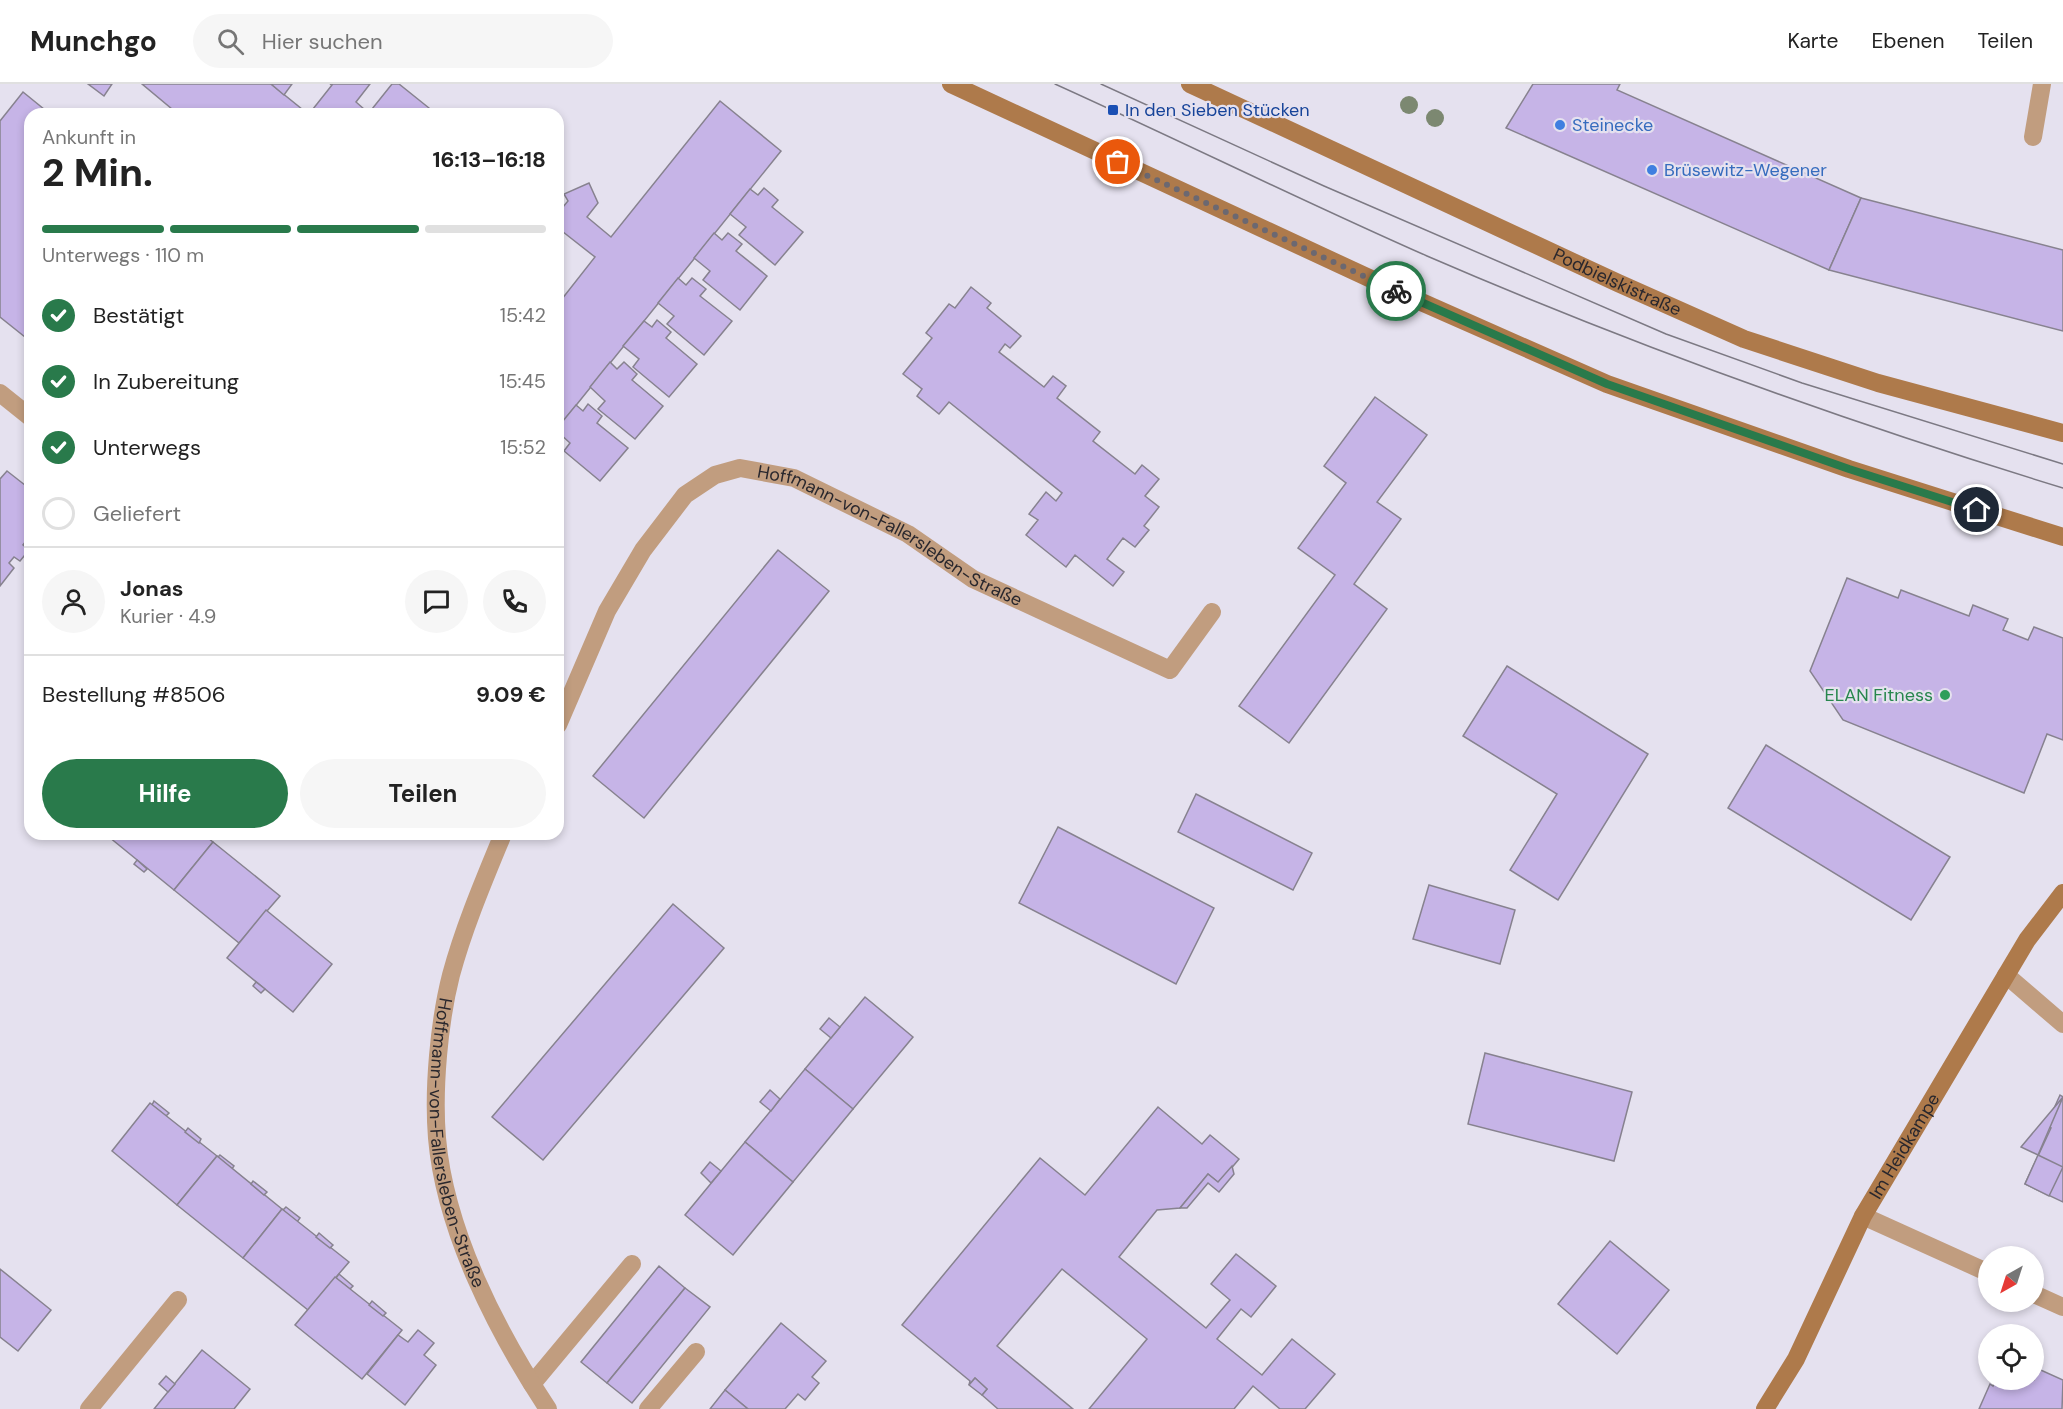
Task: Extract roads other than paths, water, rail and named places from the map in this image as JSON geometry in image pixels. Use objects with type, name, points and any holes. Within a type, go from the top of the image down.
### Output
[{"type":"main road","points":[[951,84],[1429,306],[1607,384],[1849,469],[2063,537]]},
{"type":"main road","name":"Podbielskistraße","points":[[1190,84],[1575,264],[1744,339],[1878,383],[2063,433]]},
{"type":"main road","name":"Im Heidkampe","points":[[1765,1409],[1796,1359],[1863,1216],[2027,940],[2063,893]]},
{"type":"street","points":[[2033,137],[2042,84]]},
{"type":"street","points":[[0,393],[24,412]]},
{"type":"street","name":"Hoffmann-von-Fallersleben-Straße","points":[[564,710],[607,611],[643,550],[685,495],[715,475],[740,468],[794,478],[908,534],[973,579],[1170,669],[1212,612]]},
{"type":"street","name":"Hoffmann-von-Fallersleben-Straße","points":[[501,840],[477,897],[451,976],[439,1050],[437,1138],[451,1210],[486,1299],[548,1409]]},
{"type":"street","points":[[2006,975],[2063,1024]]},
{"type":"street","points":[[1863,1216],[1978,1268]]},
{"type":"street","points":[[532,1384],[633,1264]]},
{"type":"street","points":[[2044,1298],[2063,1307]]},
{"type":"street","points":[[89,1409],[178,1300]]},
{"type":"street","points":[[648,1409],[696,1352]]},
{"type":"tram line","points":[[1055,84],[1380,235],[1584,321],[1742,381],[1902,437],[2063,488]]},
{"type":"tram line","points":[[1101,84],[1324,186],[1666,334],[1802,383],[2063,464]]},
{"type":"place","name":"In den Sieben Stücken","points":[[1113,110]]},
{"type":"place","name":"Steinecke","points":[[1560,125]]},
{"type":"place","name":"Brüsewitz-Wegener","points":[[1652,170]]},
{"type":"place","name":"ELAN Fitness","points":[[1945,695]]}]
